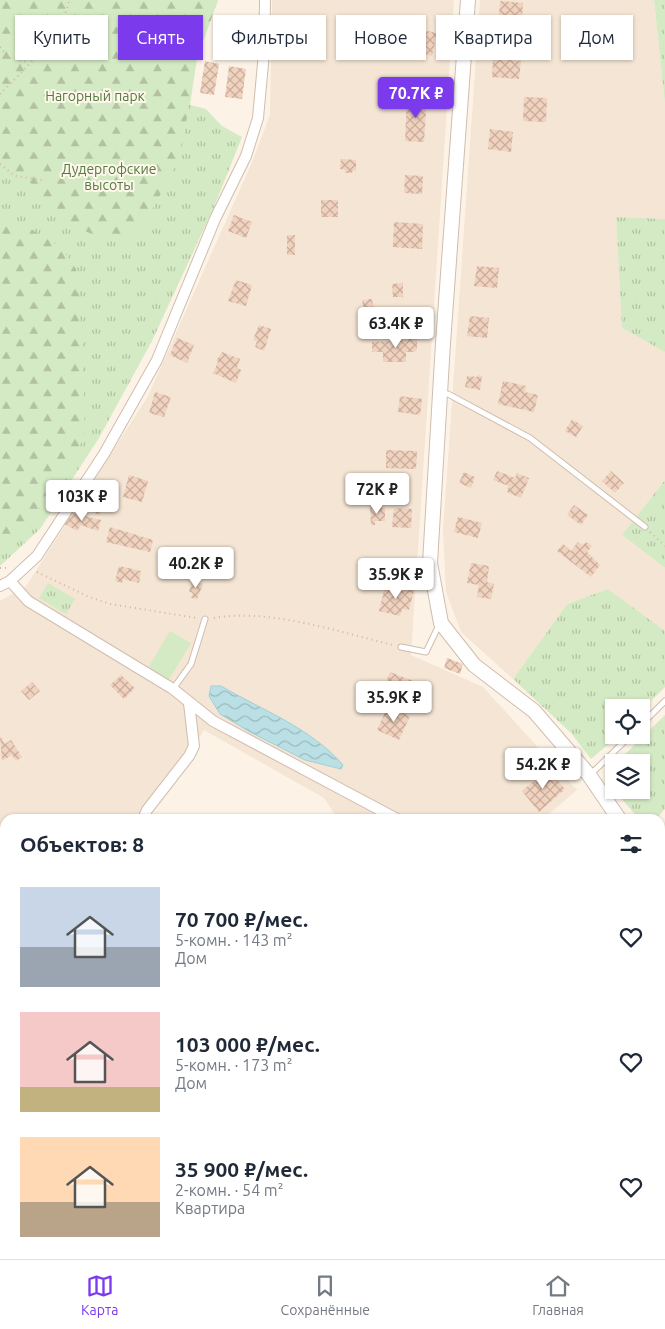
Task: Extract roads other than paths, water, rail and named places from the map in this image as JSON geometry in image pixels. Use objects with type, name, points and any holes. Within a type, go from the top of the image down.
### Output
[{"type":"street","points":[[0,586],[10,581],[36,556],[104,454],[157,360],[215,219],[246,156],[258,118],[264,53],[264,0]]},
{"type":"street","points":[[468,0],[430,563],[440,623],[474,666],[534,711],[590,776],[616,814]]},
{"type":"street","points":[[10,581],[28,601],[173,689],[213,721],[388,814]]},
{"type":"street","points":[[145,814],[189,756],[194,746],[189,703]]},
{"type":"lane","points":[[440,393],[448,394],[530,438],[645,527]]},
{"type":"lane","points":[[173,689],[191,664],[205,619]]},
{"type":"lane","points":[[401,647],[426,652],[440,623]]},
{"type":"lane","points":[[650,716],[665,701]]},
{"type":"lane","points":[[590,776],[622,744]]},
{"type":"water","points":[[211,686],[221,686],[301,730],[330,752],[343,765],[341,769],[305,760],[250,732],[220,714],[209,696]]},
{"type":"park label","name":"Нагорный парк","points":[[95,96]]},
{"type":"park label","name":"Дудергофские высоты","points":[[109,177]]}]
